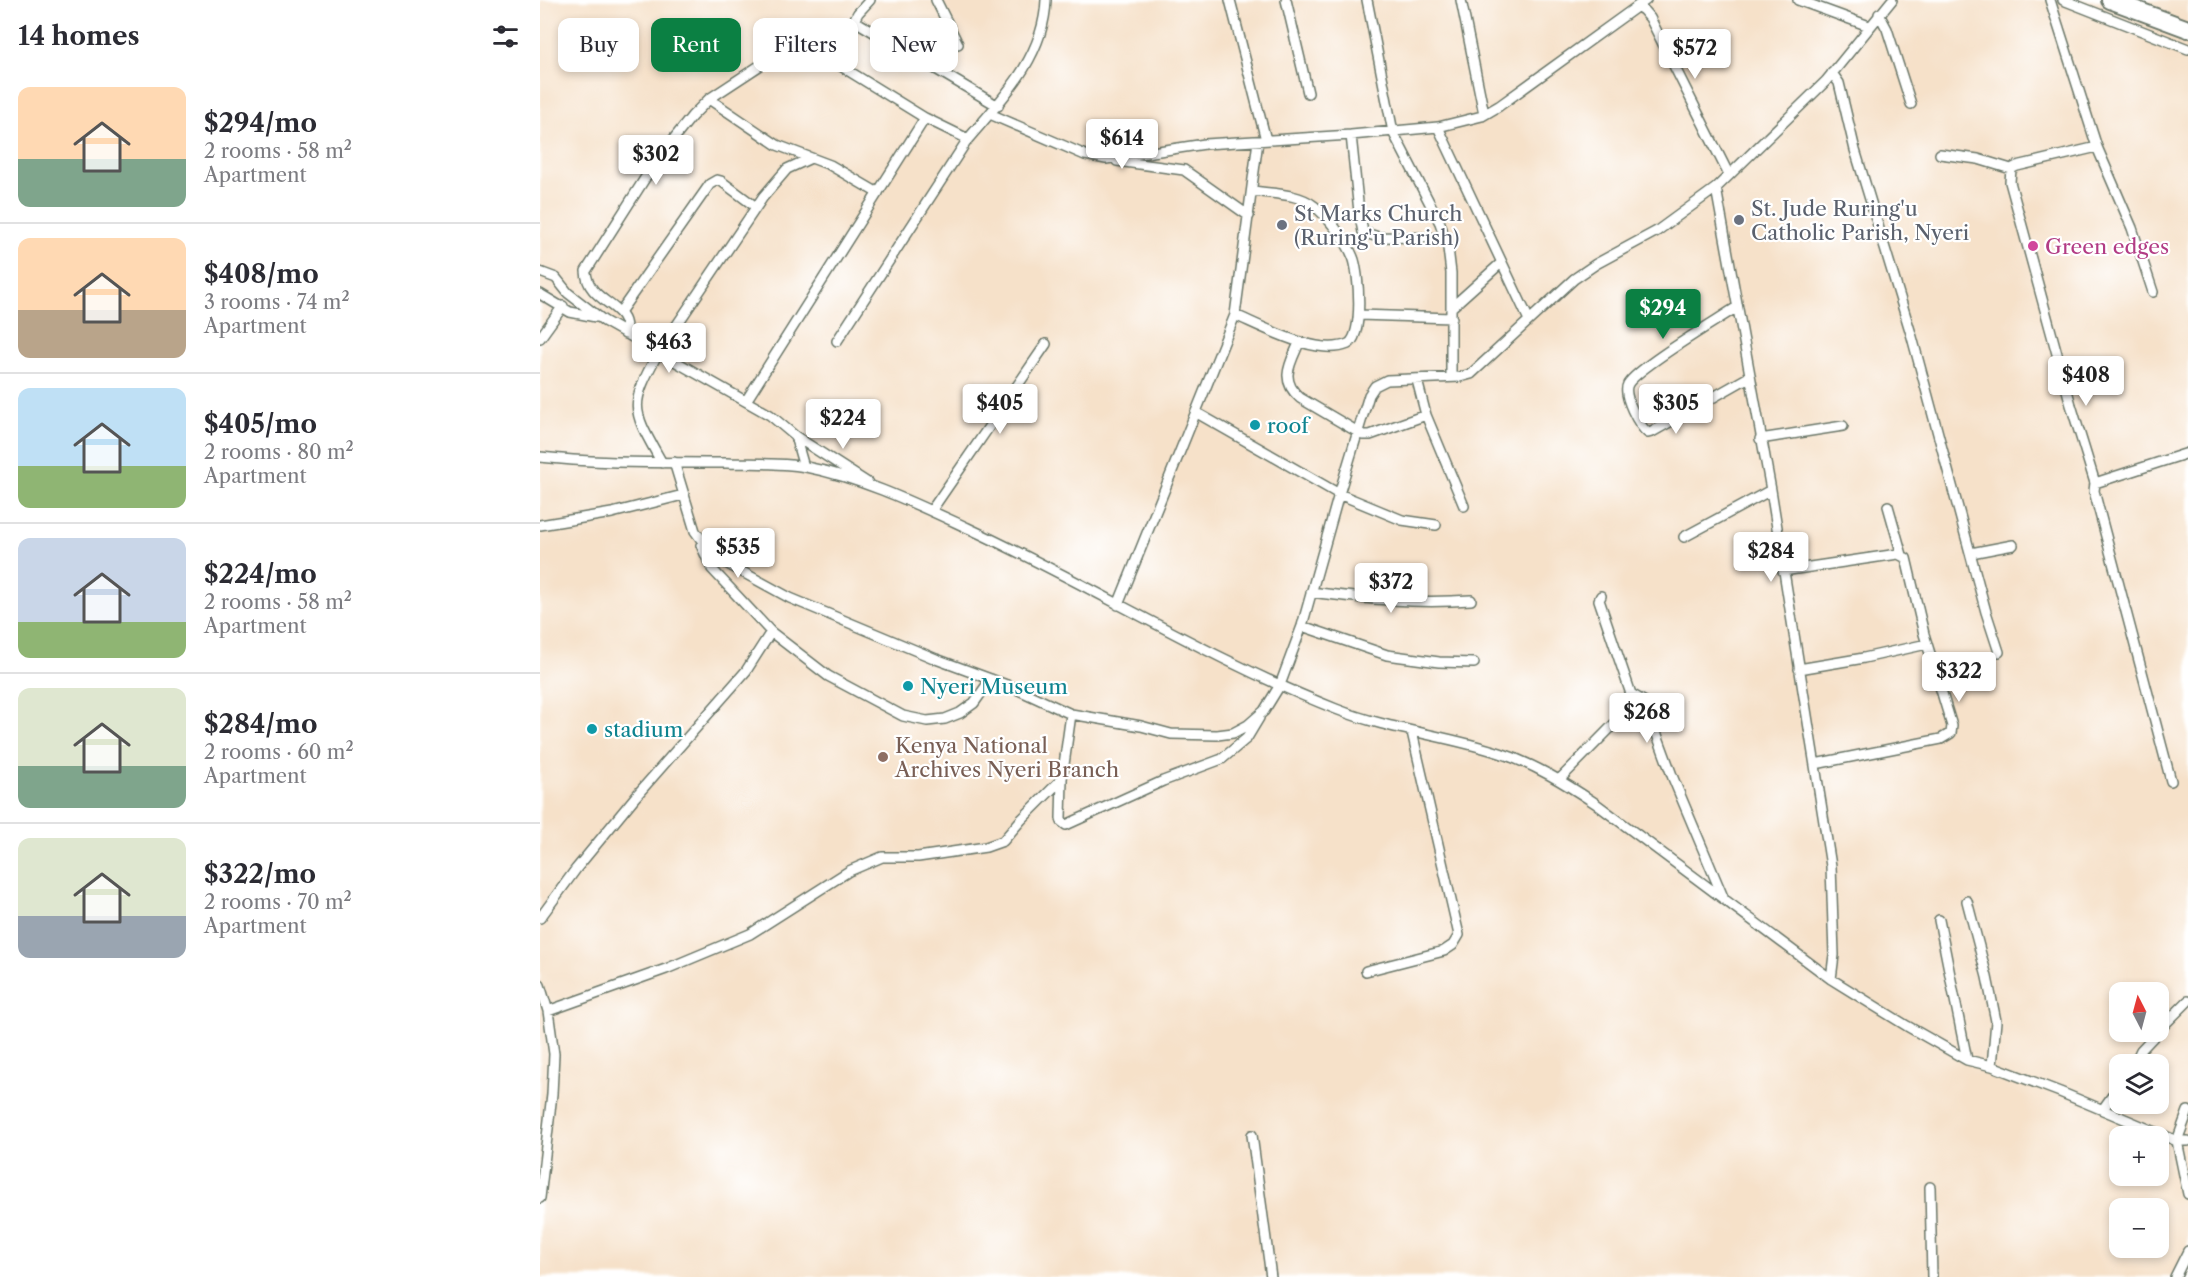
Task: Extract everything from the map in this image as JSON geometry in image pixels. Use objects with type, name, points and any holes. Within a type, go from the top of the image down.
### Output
[{"type":"highway","points":[[2110,0],[2188,29]]},
{"type":"street","points":[[856,18],[870,0]]},
{"type":"street","points":[[936,0],[945,18]]},
{"type":"street","points":[[837,341],[968,139],[998,106],[1021,75],[1036,47],[1043,26],[1046,0]]},
{"type":"street","points":[[1118,605],[1235,315],[1262,140],[1230,0]]},
{"type":"street","points":[[1286,0],[1308,93]]},
{"type":"street","points":[[1367,0],[1393,132],[1446,238],[1451,273],[1451,377]]},
{"type":"street","points":[[1461,0],[1484,114]]},
{"type":"street","points":[[1103,158],[1205,144],[1438,127],[1484,114],[1527,88],[1646,0]]},
{"type":"street","points":[[1798,0],[1869,27]]},
{"type":"street","points":[[1071,714],[1062,779],[1061,818],[1066,825],[1162,781],[1222,759],[1248,738],[1280,685],[1302,626],[1358,431],[1369,395],[1375,386],[1387,380],[1417,380],[1471,374],[1574,279],[1596,264],[1657,231],[1716,188],[1832,73],[1892,0]]},
{"type":"street","points":[[2050,0],[2097,147],[2132,228],[2153,292]]},
{"type":"street","points":[[2063,0],[2188,49]]},
{"type":"street","points":[[1638,8],[1643,9],[1650,18],[1729,175]]},
{"type":"street","points":[[1880,14],[1887,28],[1911,104]]},
{"type":"street","points":[[858,23],[998,106]]},
{"type":"street","points":[[625,334],[626,321],[620,312],[592,290],[587,281],[586,271],[656,160],[692,116],[709,99],[753,70]]},
{"type":"street","points":[[850,72],[925,118],[968,139]]},
{"type":"street","points":[[1832,73],[1839,83],[1855,150],[1912,337],[1986,612],[1999,652]]},
{"type":"street","points":[[709,99],[762,136],[783,147],[830,165],[878,192]]},
{"type":"street","points":[[990,114],[1085,155],[1184,170],[1249,216]]},
{"type":"street","points":[[746,401],[925,118]]},
{"type":"street","points":[[1438,127],[1529,320]]},
{"type":"street","points":[[1351,135],[1363,232],[1378,237],[1446,238]]},
{"type":"street","points":[[783,147],[787,169]]},
{"type":"street","points":[[1940,154],[1978,159],[2011,169],[2023,163],[2097,147]]},
{"type":"street","points":[[662,463],[641,426],[636,405],[641,385],[658,352],[756,207],[787,169],[811,158]]},
{"type":"street","points":[[2011,169],[2010,182],[2071,405],[2095,483],[2097,503],[2171,781]]},
{"type":"street","points":[[620,312],[710,184],[717,180],[721,181],[756,207]]},
{"type":"street","points":[[1716,188],[1771,490],[1831,866],[1834,955],[1831,979]]},
{"type":"street","points":[[1235,315],[1299,343],[1317,346],[1346,345],[1353,340],[1359,315],[1354,258],[1325,216],[1315,206],[1298,198],[1253,191]]},
{"type":"street","points":[[1452,307],[1501,263]]},
{"type":"street","points":[[540,272],[556,278],[568,293],[599,318],[746,401],[875,488]]},
{"type":"street","points":[[540,294],[570,312],[599,318]]},
{"type":"street","points":[[540,338],[563,306]]},
{"type":"street","points":[[1737,307],[1642,370],[1628,385],[1626,394],[1642,427],[1648,433],[1749,377]]},
{"type":"street","points":[[1359,315],[1452,318]]},
{"type":"street","points":[[1299,343],[1289,365],[1287,376],[1292,392],[1366,436],[1426,415]]},
{"type":"street","points":[[931,511],[1046,344]]},
{"type":"street","points":[[1417,380],[1426,415],[1464,506]]},
{"type":"street","points":[[1197,413],[1339,494],[1402,520],[1436,525]]},
{"type":"street","points":[[1760,439],[1843,426]]},
{"type":"street","points":[[1118,605],[1184,432]]},
{"type":"street","points":[[795,436],[804,467]]},
{"type":"street","points":[[2095,483],[2188,453]]},
{"type":"street","points":[[540,457],[583,461],[804,467],[875,488],[931,511],[1031,558],[1118,605],[1280,685],[1337,710],[1412,732],[1502,754],[1560,779],[1595,802],[1831,979],[1967,1060],[1992,1066],[2103,1109],[2177,1141],[2188,1141]]},
{"type":"street","points":[[674,462],[695,531],[712,569],[771,632],[828,676],[903,716],[927,721],[945,719],[960,713],[974,703],[991,679]]},
{"type":"street","points":[[1684,537],[1771,490]]},
{"type":"street","points":[[540,525],[612,513],[683,495]]},
{"type":"street","points":[[1815,764],[1941,739],[1951,733],[1951,723],[1927,644],[1909,564],[1902,555],[1888,506]]},
{"type":"street","points":[[695,531],[709,550],[726,563],[790,598],[936,659],[991,679],[1071,714],[1141,726],[1171,734],[1217,735],[1233,733],[1264,711]]},
{"type":"street","points":[[1971,553],[2013,545]]},
{"type":"street","points":[[1783,571],[1902,555]]},
{"type":"street","points":[[1311,592],[1403,602],[1471,600]]},
{"type":"street","points":[[1601,596],[1599,600],[1631,694],[1645,702],[1673,778],[1724,899]]},
{"type":"street","points":[[1302,626],[1387,655],[1439,662],[1474,663]]},
{"type":"street","points":[[540,918],[576,869],[636,796],[746,671],[771,632]]},
{"type":"street","points":[[1800,669],[1927,644]]},
{"type":"street","points":[[1560,779],[1638,700]]},
{"type":"street","points":[[1366,971],[1444,951],[1453,945],[1459,935],[1412,732]]},
{"type":"street","points":[[548,1011],[666,969],[750,934],[849,871],[882,857],[930,856],[987,847],[1003,841],[1062,779]]},
{"type":"street","points":[[1968,901],[1993,1000],[1996,1038],[1992,1066]]},
{"type":"street","points":[[1939,920],[1967,1060]]},
{"type":"street","points":[[540,985],[548,1011],[554,1045],[554,1068],[540,1198]]},
{"type":"street","points":[[2169,1021],[2188,1001]]},
{"type":"street","points":[[2140,1054],[2149,1042]]},
{"type":"street","points":[[2103,1109],[2109,1101]]},
{"type":"street","points":[[2188,1111],[2177,1141],[2188,1194]]},
{"type":"street","points":[[1252,1135],[1271,1277]]},
{"type":"street","points":[[1930,1187],[1932,1277]]},
{"type":"street","points":[[2175,1277],[2188,1251]]},
{"type":"place","name":"St. Jude Ruring'u Catholic Parish, Nyeri","points":[[1739,220]]},
{"type":"place","name":"St Marks Church (Ruring'u Parish)","points":[[1282,225]]},
{"type":"place","name":"Green edges","points":[[2033,246]]},
{"type":"place","name":"roof","points":[[1255,425]]},
{"type":"place","name":"Nyeri Museum","points":[[908,686]]},
{"type":"place","name":"stadium","points":[[592,729]]},
{"type":"place","name":"Kenya National Archives Nyeri Branch","points":[[883,757]]}]
